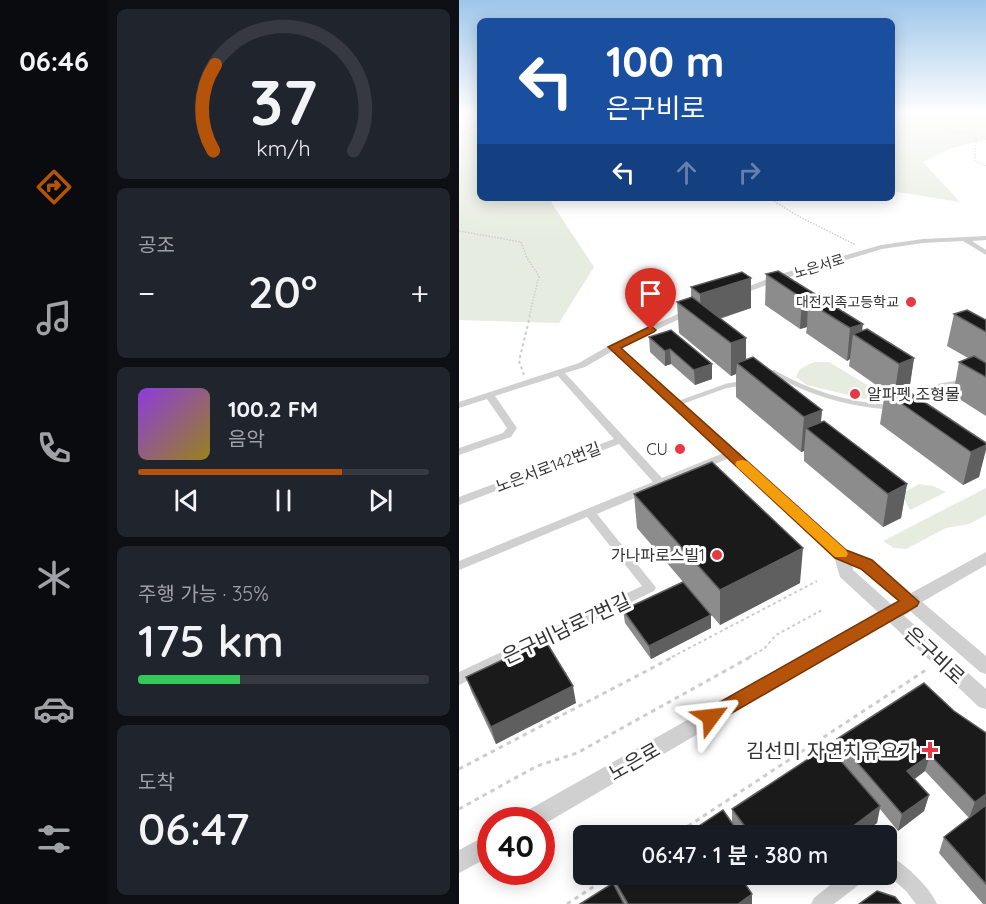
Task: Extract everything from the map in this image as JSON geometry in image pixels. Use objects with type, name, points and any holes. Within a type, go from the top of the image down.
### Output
[{"type":"main road","name":"노은로","points":[[891,614],[911,602]]},
{"type":"street","points":[[964,238],[986,253]]},
{"type":"street","name":"노은서로","points":[[730,296],[780,277],[881,246],[986,238]]},
{"type":"street","points":[[459,405],[582,365],[613,347],[701,306]]},
{"type":"street","name":"은구비로","points":[[613,347],[841,554],[867,564],[986,667]]},
{"type":"street","name":"노은서로142번길","points":[[459,501],[620,440],[560,373]]},
{"type":"street","points":[[459,452],[511,432],[512,428],[489,395]]},
{"type":"street","points":[[620,440],[660,483]]},
{"type":"street","points":[[459,566],[730,453]]},
{"type":"street","name":"은구비남로7번길","points":[[459,679],[650,588],[589,512]]},
{"type":"street","name":"은구비로","points":[[841,554],[846,573],[986,701]]},
{"type":"street","name":"노은로","points":[[911,602],[986,558]]},
{"type":"street","name":"노은로","points":[[554,807],[891,614]]},
{"type":"street","points":[[459,862],[477,852]]},
{"type":"street","points":[[897,871],[928,904]]},
{"type":"street","points":[[820,904],[845,885]]},
{"type":"lane","points":[[762,376],[773,372],[803,389],[831,398],[891,408]]},
{"type":"lane","points":[[676,404],[726,386],[751,380]]},
{"type":"lane","points":[[906,407],[921,402],[939,386],[966,381]]},
{"type":"path","points":[[975,155],[975,161],[986,166]]},
{"type":"path","points":[[774,201],[854,244],[831,262]]},
{"type":"path","points":[[459,231],[521,242],[527,258],[539,276],[523,336],[519,361],[529,382]]},
{"type":"path","points":[[459,769],[817,581]]},
{"type":"path","points":[[459,809],[537,766],[577,753],[764,649],[776,635],[822,610]]},
{"type":"path","points":[[690,825],[941,661]]},
{"type":"path","points":[[567,904],[596,885]]},
{"type":"shaded area","points":[[459,155],[477,155],[477,201],[553,201],[551,202],[594,267],[559,323],[459,320]]},
{"type":"shaded area","points":[[895,155],[937,155],[923,162],[960,202],[895,190]]},
{"type":"shaded area","points":[[814,362],[829,362],[877,391],[865,399],[807,385],[796,377],[800,369]]},
{"type":"shaded area","points":[[919,484],[933,486],[946,492],[910,510],[905,501],[905,492]]},
{"type":"shaded area","points":[[986,488],[986,515],[969,524],[946,528],[906,549],[894,548],[883,541]]},
{"type":"building","points":[[778,271],[815,294],[802,298],[766,274]]},
{"type":"building","points":[[742,272],[751,278],[700,294],[691,287]]},
{"type":"building","points":[[692,297],[746,338],[731,343],[677,302]]},
{"type":"building","points":[[821,298],[863,324],[850,328],[808,302]]},
{"type":"building","points":[[967,310],[986,320],[986,332],[954,314]]},
{"type":"building","points":[[867,329],[914,358],[899,364],[853,334]]},
{"type":"building","points":[[671,330],[712,364],[694,370],[670,349],[665,351],[649,337]]},
{"type":"building","points":[[974,356],[986,363],[986,377],[959,362]]},
{"type":"building","points":[[753,357],[822,410],[804,417],[737,363]]},
{"type":"building","points":[[900,386],[986,445],[971,452],[885,392]]},
{"type":"building","points":[[824,421],[907,484],[888,494],[806,428]]},
{"type":"building","points":[[712,462],[803,548],[720,590],[634,494]]},
{"type":"building","points":[[683,582],[711,615],[649,646],[623,610]]},
{"type":"building","points":[[545,640],[573,686],[491,727],[466,677]]},
{"type":"building","points":[[924,683],[954,711],[986,733],[986,794],[975,802],[930,755],[907,771],[929,795],[902,814],[837,739]]},
{"type":"building","points":[[828,746],[880,806],[855,825],[744,825],[732,809]]},
{"type":"building","points":[[986,805],[986,884],[944,837]]},
{"type":"building","points":[[723,810],[733,825],[700,825]]},
{"type":"building","points":[[610,885],[614,885],[624,904],[580,904]]},
{"type":"building","points":[[617,885],[746,885],[752,894],[738,904],[628,904]]},
{"type":"building","points":[[877,891],[895,897],[901,904],[859,904]]},
{"type":"slow traffic","points":[[742,464],[840,554]]},
{"type":"place","name":"대전지족고등학교","points":[[911,302]]},
{"type":"place","name":"알파펫 조형물","points":[[855,394]]},
{"type":"place","name":"CU","points":[[680,449]]},
{"type":"place","name":"가나파로스빌1","points":[[717,555]]},
{"type":"place","name":"김선미 자연치유요가","points":[[930,750]]},
{"type":"route","points":[[651,330],[613,347],[841,554],[867,564],[911,602],[711,717]]}]
